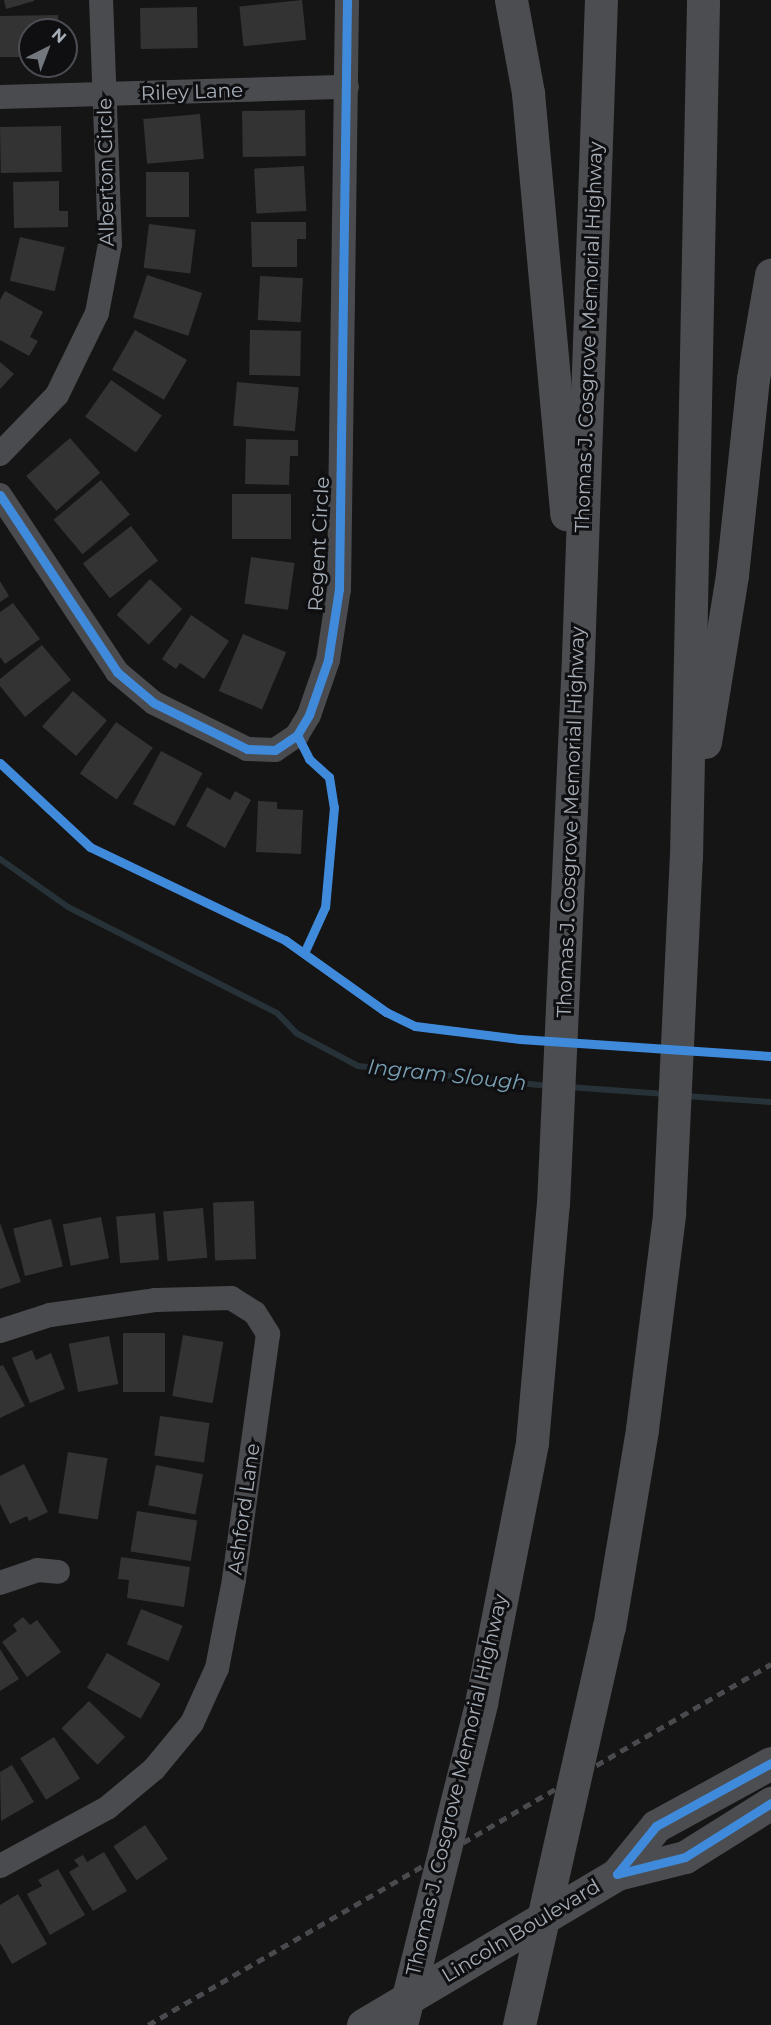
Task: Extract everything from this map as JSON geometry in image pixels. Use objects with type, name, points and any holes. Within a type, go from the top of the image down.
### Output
[{"type":"main road","points":[[511,0],[528,93],[578,657]]},
{"type":"main road","name":"Thomas J. Cosgrove Memorial Highway","points":[[401,2025],[481,1703],[532,1442],[553,1204],[567,935],[601,0]]},
{"type":"main road","points":[[519,2025],[609,1627],[642,1429],[669,1214],[684,940],[703,0]]},
{"type":"main road","points":[[686,857],[732,575],[753,379],[771,275]]},
{"type":"main road","name":"Lincoln Boulevard","points":[[617,1874],[656,1826],[771,1763]]},
{"type":"main road","name":"Lincoln Boulevard","points":[[363,2025],[617,1874],[685,1857],[771,1803]]},
{"type":"street","name":"Alberton Circle","points":[[0,454],[57,395],[97,313],[110,244],[101,0]]},
{"type":"street","name":"Regent Circle","points":[[0,495],[117,672],[154,703],[247,749],[275,750],[297,735],[309,715],[328,660],[339,589],[348,0]]},
{"type":"street","name":"Riley Lane","points":[[0,97],[347,87]]},
{"type":"street","name":"Ashford Lane","points":[[0,1331],[50,1315],[132,1303],[231,1298],[255,1313],[268,1334],[234,1580],[217,1668],[192,1723],[154,1769],[107,1808],[0,1866]]},
{"type":"street","points":[[0,1583],[36,1570],[58,1572]]},
{"type":"building","points":[[4,0],[34,0],[34,1],[6,9]]},
{"type":"building","points":[[302,0],[306,40],[244,46],[239,7]]},
{"type":"building","points":[[197,7],[198,48],[141,49],[140,8]]},
{"type":"building","points":[[58,15],[58,18],[18,18],[18,57],[0,57],[0,16]]},
{"type":"building","points":[[305,110],[306,156],[243,157],[242,111]]},
{"type":"building","points":[[200,114],[204,159],[147,164],[143,119]]},
{"type":"building","points":[[61,126],[62,172],[1,173],[0,127]]},
{"type":"building","points":[[304,166],[306,211],[256,214],[254,169]]},
{"type":"building","points":[[146,172],[189,172],[189,217],[146,217]]},
{"type":"building","points":[[59,181],[59,211],[68,211],[68,227],[14,228],[13,182]]},
{"type":"building","points":[[251,222],[306,222],[306,239],[297,239],[297,267],[252,267]]},
{"type":"building","points":[[149,224],[196,230],[190,273],[144,268]]},
{"type":"building","points":[[20,237],[65,247],[55,291],[10,281]]},
{"type":"building","points":[[147,275],[202,293],[188,336],[133,318]]},
{"type":"building","points":[[260,276],[303,278],[301,322],[258,320]]},
{"type":"building","points":[[5,291],[43,312],[30,337],[38,341],[29,356],[0,340],[0,300]]},
{"type":"building","points":[[135,330],[187,360],[164,400],[112,370]]},
{"type":"building","points":[[250,330],[301,331],[300,376],[249,375]]},
{"type":"building","points":[[0,362],[14,374],[0,389]]},
{"type":"building","points":[[111,380],[162,416],[136,452],[85,417]]},
{"type":"building","points":[[237,382],[299,387],[295,431],[233,426]]},
{"type":"building","points":[[70,438],[100,473],[56,511],[26,476]]},
{"type":"building","points":[[246,439],[298,440],[298,456],[290,456],[289,485],[245,484]]},
{"type":"building","points":[[101,480],[130,514],[82,554],[54,520]]},
{"type":"building","points":[[232,494],[291,494],[291,539],[232,539]]},
{"type":"building","points":[[131,526],[158,561],[110,598],[83,564]]},
{"type":"building","points":[[251,557],[295,563],[288,610],[244,604]]},
{"type":"building","points":[[150,579],[182,609],[149,645],[117,615]]},
{"type":"building","points":[[0,581],[9,596],[0,602]]},
{"type":"building","points":[[13,603],[40,639],[5,664],[0,657],[0,612]]},
{"type":"building","points":[[191,615],[229,641],[204,679],[180,663],[176,669],[162,659]]},
{"type":"building","points":[[243,634],[286,652],[262,709],[219,691]]},
{"type":"building","points":[[42,645],[71,680],[25,717],[0,686],[0,679]]},
{"type":"building","points":[[73,691],[107,721],[76,756],[42,726]]},
{"type":"building","points":[[116,722],[153,748],[117,799],[80,774]]},
{"type":"building","points":[[161,751],[202,773],[174,826],[133,804]]},
{"type":"building","points":[[207,787],[230,800],[235,791],[251,800],[225,848],[186,826]]},
{"type":"building","points":[[258,801],[277,802],[277,809],[303,810],[301,854],[256,852]]},
{"type":"building","points":[[254,1201],[256,1259],[215,1260],[213,1202]]},
{"type":"building","points":[[203,1208],[207,1258],[168,1261],[163,1211]]},
{"type":"building","points":[[155,1213],[159,1260],[120,1263],[116,1216]]},
{"type":"building","points":[[101,1217],[109,1258],[71,1266],[63,1224]]},
{"type":"building","points":[[51,1219],[63,1267],[25,1276],[13,1228]]},
{"type":"building","points":[[0,1223],[21,1282],[0,1289]]},
{"type":"building","points":[[123,1333],[165,1333],[165,1392],[123,1392]]},
{"type":"building","points":[[183,1335],[223,1342],[213,1403],[172,1396]]},
{"type":"building","points":[[109,1336],[118,1384],[78,1392],[69,1344]]},
{"type":"building","points":[[32,1350],[36,1360],[51,1353],[65,1389],[30,1403],[12,1358]]},
{"type":"building","points":[[3,1365],[25,1406],[0,1418],[0,1366]]},
{"type":"building","points":[[160,1416],[210,1423],[204,1463],[154,1456]]},
{"type":"building","points":[[68,1452],[108,1458],[98,1519],[58,1513]]},
{"type":"building","points":[[24,1464],[48,1512],[29,1521],[27,1516],[10,1524],[0,1504],[0,1476]]},
{"type":"building","points":[[156,1465],[203,1474],[195,1514],[148,1505]]},
{"type":"building","points":[[137,1511],[197,1521],[191,1561],[131,1551]]},
{"type":"building","points":[[121,1557],[190,1567],[184,1607],[127,1598],[129,1580],[118,1579]]},
{"type":"building","points":[[141,1609],[183,1626],[168,1661],[127,1644]]},
{"type":"building","points":[[23,1617],[30,1625],[37,1620],[61,1652],[27,1677],[2,1642],[17,1631],[13,1625]]},
{"type":"building","points":[[0,1649],[19,1679],[0,1691]]},
{"type":"building","points":[[107,1653],[161,1684],[141,1719],[87,1688]]},
{"type":"building","points":[[89,1701],[125,1737],[97,1765],[61,1729]]},
{"type":"building","points":[[54,1737],[80,1779],[46,1800],[20,1758]]},
{"type":"building","points":[[12,1765],[34,1802],[1,1821],[0,1772]]},
{"type":"building","points":[[145,1825],[168,1859],[136,1880],[113,1846]]},
{"type":"building","points":[[104,1852],[127,1891],[93,1911],[69,1872],[79,1866],[74,1860],[83,1855],[87,1862]]},
{"type":"building","points":[[58,1869],[85,1915],[50,1935],[27,1894],[42,1886],[38,1880]]},
{"type":"building","points":[[18,1894],[47,1944],[12,1964],[0,1943],[0,1905]]},
{"type":"waterway","name":"Ingram Slough","points":[[0,859],[68,907],[277,1013],[296,1033],[358,1066],[549,1086]]},
{"type":"waterway","name":"Ingram Slough","points":[[568,1087],[666,1094]]},
{"type":"waterway","name":"Ingram Slough","points":[[685,1096],[771,1102]]},
{"type":"railway","points":[[148,2025],[771,1664]]},
{"type":"cycle path","points":[[0,495],[117,672],[154,703],[247,749],[275,750],[297,735],[309,715],[328,660],[339,589],[347,0]]},
{"type":"cycle path","points":[[297,735],[309,759],[329,777],[334,807],[325,907],[305,951]]},
{"type":"cycle path","points":[[0,763],[90,847],[285,940],[386,1012],[415,1026],[520,1039],[771,1056]]},
{"type":"cycle path","points":[[617,1874],[656,1826],[771,1763]]},
{"type":"cycle path","points":[[617,1874],[685,1857],[771,1803]]}]
